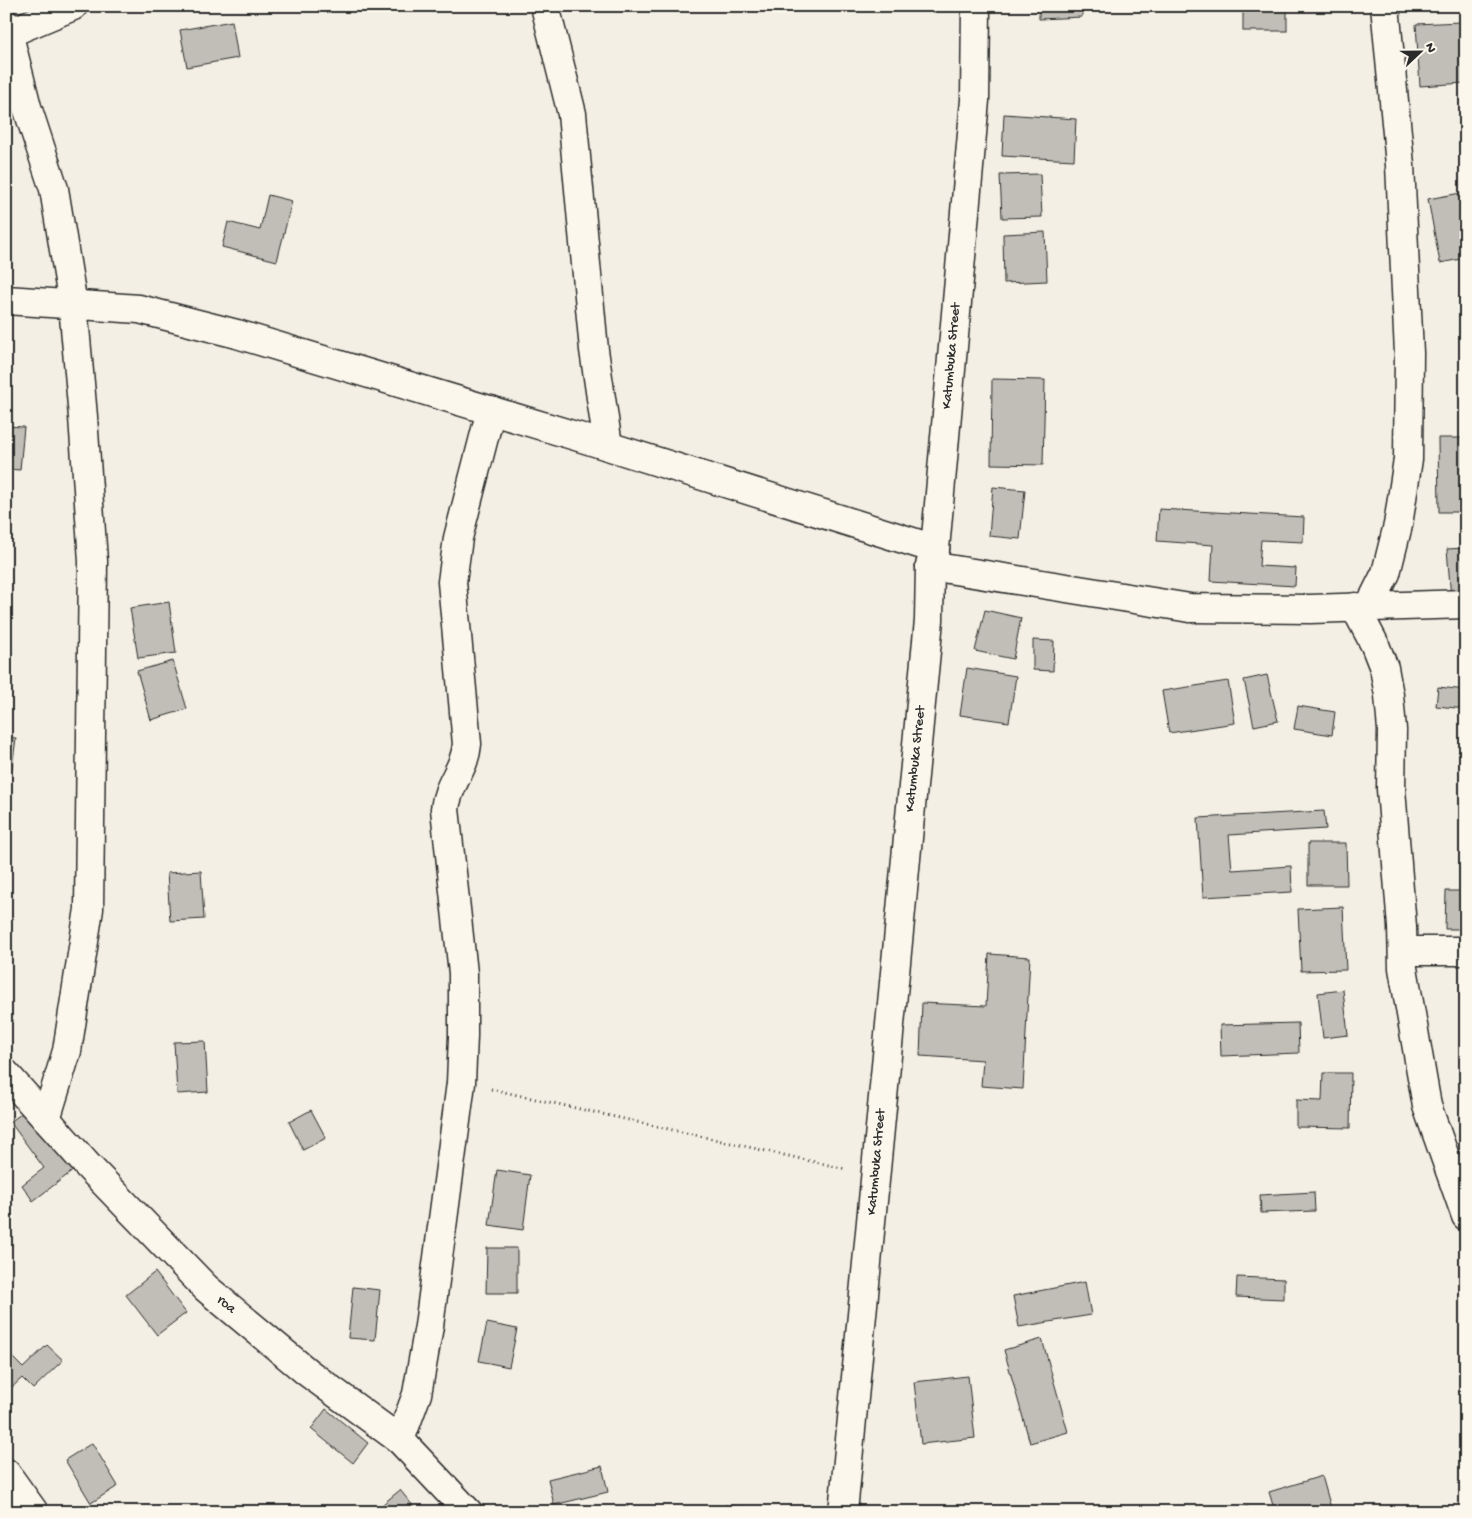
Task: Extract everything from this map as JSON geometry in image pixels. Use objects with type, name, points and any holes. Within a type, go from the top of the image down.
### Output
[{"type":"street","points":[[46,1119],[67,1051],[89,909],[93,562],[73,305],[54,189],[27,107],[8,28],[73,6]]},
{"type":"street","points":[[545,6],[572,114],[594,350],[608,446]]},
{"type":"street","name":"Katumbuka Street","points":[[843,1512],[929,620],[933,557],[975,100],[976,6]]},
{"type":"street","points":[[1362,607],[1386,573],[1398,525],[1408,459],[1409,353],[1400,175],[1385,6]]},
{"type":"street","points":[[6,300],[139,309],[237,334],[608,446],[933,557],[1190,608],[1310,609],[1466,604]]},
{"type":"street","points":[[400,1440],[417,1394],[429,1326],[461,1082],[464,1036],[463,973],[445,809],[446,796],[461,768],[467,744],[452,582],[458,538],[491,410]]},
{"type":"street","points":[[1362,607],[1384,668],[1389,696],[1392,730],[1391,789],[1402,927],[1403,968],[1426,1106],[1466,1216]]},
{"type":"street","points":[[1402,951],[1466,951]]},
{"type":"street","name":"roa","points":[[6,1074],[88,1166],[206,1288],[307,1372],[400,1440],[468,1512]]},
{"type":"street","points":[[6,1473],[34,1512]]},
{"type":"path","points":[[461,1082],[876,1176]]},
{"type":"building","points":[[1039,6],[1082,6],[1082,17],[1039,19]]},
{"type":"building","points":[[1243,6],[1287,6],[1287,31],[1243,31]]},
{"type":"building","points":[[232,21],[238,58],[187,67],[180,30]]},
{"type":"building","points":[[1461,22],[1466,31],[1465,83],[1420,86],[1416,24]]},
{"type":"building","points":[[1004,114],[1076,119],[1074,160],[1002,156]]},
{"type":"building","points":[[1040,174],[1042,217],[1002,218],[1000,175]]},
{"type":"building","points":[[1466,192],[1466,258],[1440,263],[1428,199]]},
{"type":"building","points":[[268,195],[292,201],[277,261],[222,247],[228,222],[260,230]]},
{"type":"building","points":[[1045,232],[1047,281],[1004,283],[1003,234]]},
{"type":"building","points":[[992,379],[1045,380],[1043,465],[991,464]]},
{"type":"building","points":[[6,426],[24,427],[20,470],[6,469]]},
{"type":"building","points":[[1438,438],[1466,438],[1466,512],[1439,512]]},
{"type":"building","points":[[993,487],[1025,490],[1020,539],[989,536]]},
{"type":"building","points":[[1159,509],[1304,517],[1303,542],[1261,540],[1259,566],[1296,568],[1295,586],[1211,581],[1213,545],[1157,541]]},
{"type":"building","points":[[1466,548],[1466,597],[1451,598],[1447,549]]},
{"type":"building","points":[[169,602],[176,653],[138,658],[130,608]]},
{"type":"building","points":[[985,610],[1021,618],[1013,659],[975,651]]},
{"type":"building","points":[[1033,640],[1054,641],[1053,671],[1033,670]]},
{"type":"building","points":[[173,661],[187,709],[151,720],[137,671]]},
{"type":"building","points":[[967,668],[1016,676],[1009,722],[960,715]]},
{"type":"building","points":[[1267,675],[1278,721],[1254,726],[1244,680]]},
{"type":"building","points":[[1228,681],[1235,723],[1169,733],[1162,691]]},
{"type":"building","points":[[1438,687],[1466,690],[1466,709],[1436,706]]},
{"type":"building","points":[[1298,706],[1335,712],[1332,735],[1294,729]]},
{"type":"building","points":[[6,737],[16,738],[9,790],[6,790]]},
{"type":"building","points":[[1324,811],[1326,829],[1229,835],[1232,870],[1291,866],[1292,892],[1203,897],[1198,818]]},
{"type":"building","points":[[1308,843],[1346,843],[1347,885],[1308,885]]},
{"type":"building","points":[[201,871],[204,919],[170,921],[167,873]]},
{"type":"building","points":[[1446,891],[1466,891],[1466,929],[1445,929]]},
{"type":"building","points":[[1343,907],[1346,970],[1301,971],[1298,909]]},
{"type":"building","points":[[989,954],[1030,957],[1023,1089],[981,1086],[983,1060],[920,1056],[922,1003],[986,1006]]},
{"type":"building","points":[[1343,990],[1348,1035],[1323,1038],[1318,993]]},
{"type":"building","points":[[1298,1023],[1299,1053],[1221,1056],[1220,1025]]},
{"type":"building","points":[[205,1041],[208,1092],[177,1094],[174,1042]]},
{"type":"building","points":[[1323,1073],[1351,1073],[1350,1128],[1296,1127],[1296,1100],[1322,1101]]},
{"type":"building","points":[[29,1108],[74,1170],[33,1201],[22,1185],[44,1168],[10,1122]]},
{"type":"building","points":[[311,1110],[326,1138],[303,1150],[289,1122]]},
{"type":"building","points":[[497,1170],[530,1175],[523,1230],[489,1225]]},
{"type":"building","points":[[1314,1192],[1315,1211],[1261,1213],[1260,1195]]},
{"type":"building","points":[[487,1248],[517,1248],[517,1293],[486,1293]]},
{"type":"building","points":[[155,1272],[186,1313],[157,1335],[126,1295]]},
{"type":"building","points":[[1237,1277],[1284,1279],[1284,1299],[1236,1297]]},
{"type":"building","points":[[1085,1282],[1091,1315],[1019,1327],[1013,1296]]},
{"type":"building","points":[[353,1287],[380,1290],[375,1340],[348,1338]]},
{"type":"building","points":[[487,1323],[517,1329],[509,1367],[479,1361]]},
{"type":"building","points":[[1042,1339],[1068,1432],[1030,1443],[1004,1350]]},
{"type":"building","points":[[47,1345],[63,1360],[33,1389],[22,1378],[8,1391],[6,1390],[6,1351],[23,1368]]},
{"type":"building","points":[[968,1376],[975,1438],[921,1444],[914,1382]]},
{"type":"building","points":[[326,1409],[368,1443],[353,1463],[311,1429]]},
{"type":"building","points":[[92,1443],[118,1486],[91,1503],[65,1460]]},
{"type":"building","points":[[602,1466],[608,1492],[554,1505],[548,1479]]},
{"type":"building","points":[[1322,1476],[1331,1508],[1319,1512],[1275,1512],[1269,1492]]},
{"type":"building","points":[[400,1490],[418,1512],[389,1512],[383,1504]]},
{"type":"building","points":[[725,1505],[776,1511],[776,1512],[724,1512]]},
{"type":"building","points":[[1248,1507],[1248,1512],[1216,1512]]}]
